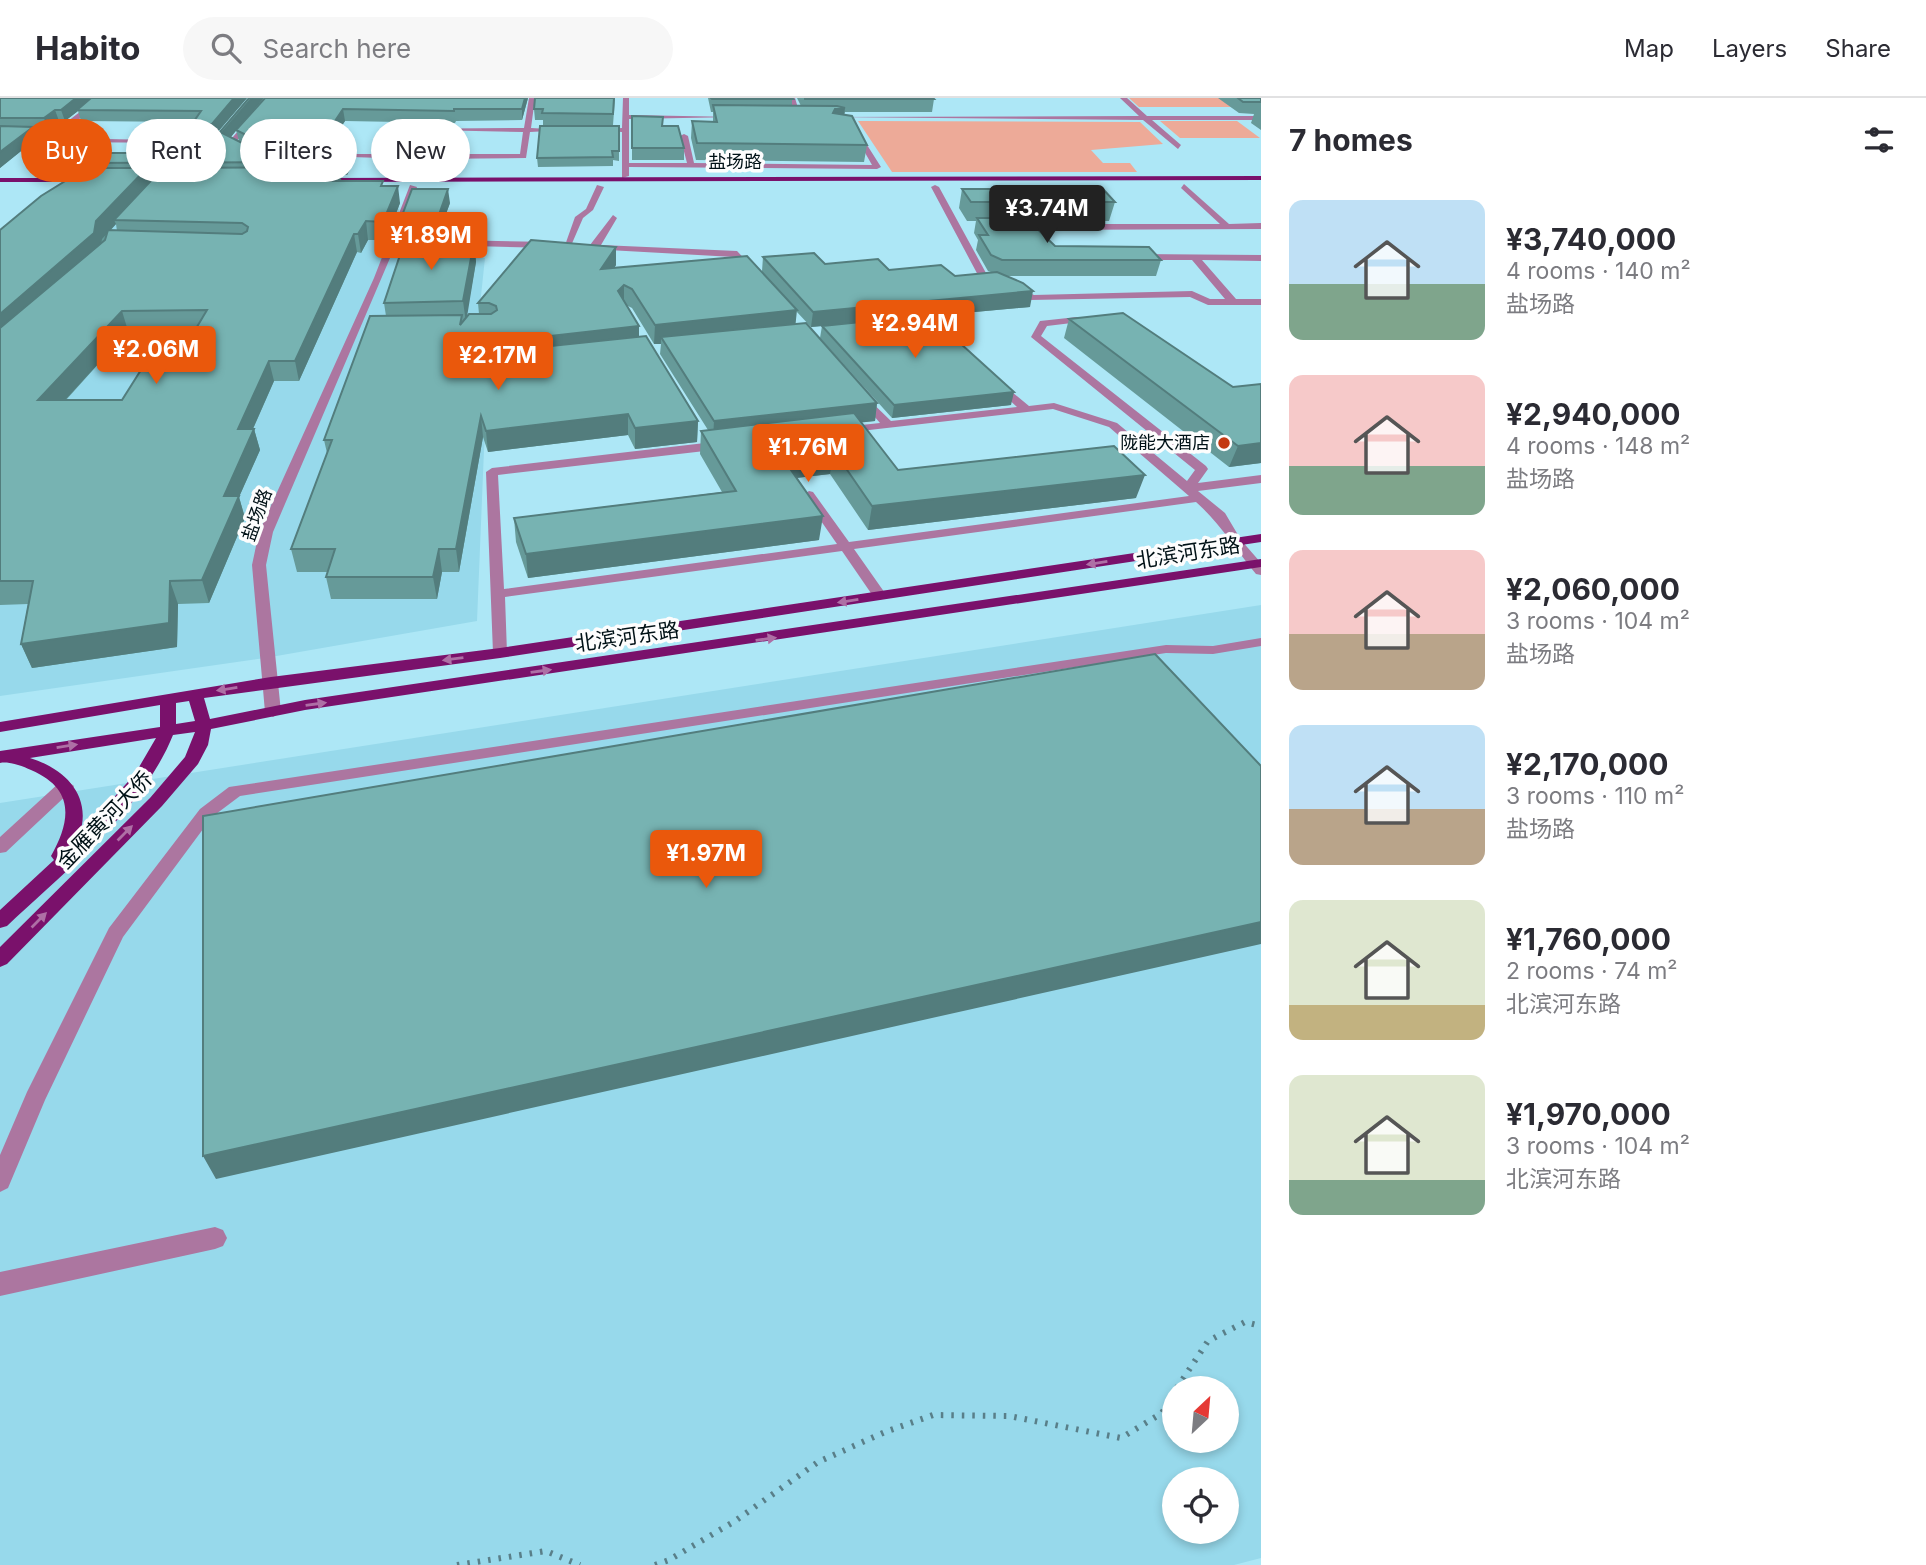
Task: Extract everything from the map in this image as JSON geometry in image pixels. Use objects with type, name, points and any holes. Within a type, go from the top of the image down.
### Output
[{"type":"main road","name":"盐场路","points":[[305,183],[1261,178]]},
{"type":"main road","points":[[0,183],[68,186],[94,183]]},
{"type":"main road","name":"盐场路","points":[[414,183],[600,187],[1261,186]]},
{"type":"main road","name":"北滨河东路","points":[[0,727],[271,682],[500,653],[1261,538]]},
{"type":"main road","name":"北滨河东路","points":[[0,758],[204,725],[319,703],[1259,566]]},
{"type":"main road","points":[[195,694],[204,725]]},
{"type":"main road","points":[[167,731],[168,698]]},
{"type":"main road","name":"金雁黄河大侨","points":[[0,959],[156,803],[192,760],[200,745],[204,725]]},
{"type":"main road","name":"金雁黄河大侨","points":[[0,922],[120,803],[151,764],[167,731]]},
{"type":"main road","points":[[0,758],[37,765],[66,786],[73,799],[76,815],[68,842],[52,871]]},
{"type":"street","points":[[76,119],[102,98]]},
{"type":"street","points":[[252,119],[270,98]]},
{"type":"street","points":[[470,156],[523,156],[532,98]]},
{"type":"street","points":[[625,180],[626,98]]},
{"type":"street","points":[[793,98],[799,117]]},
{"type":"street","points":[[1124,98],[1178,147]]},
{"type":"street","points":[[934,108],[942,118]]},
{"type":"street","points":[[626,117],[750,117]]},
{"type":"street","points":[[787,117],[812,117]]},
{"type":"street","points":[[825,117],[1261,118]]},
{"type":"street","points":[[1240,118],[1256,130]]},
{"type":"street","points":[[625,165],[877,167],[857,128],[845,128]]},
{"type":"street","points":[[470,130],[576,130]]},
{"type":"street","points":[[589,130],[626,131]]},
{"type":"street","points":[[240,133],[231,144],[240,148]]},
{"type":"street","points":[[684,136],[691,166]]},
{"type":"street","points":[[68,186],[71,182]]},
{"type":"street","name":"盐场路","points":[[273,712],[259,565],[266,532],[393,241],[414,183]]},
{"type":"street","points":[[1184,186],[1227,226]]},
{"type":"street","points":[[567,246],[579,217],[589,210],[600,187]]},
{"type":"street","points":[[935,187],[982,275],[1034,298],[1192,294],[1208,302],[1261,302]]},
{"type":"street","points":[[596,247],[613,218]]},
{"type":"street","points":[[1012,227],[1261,226]]},
{"type":"street","points":[[957,227],[970,227]]},
{"type":"street","points":[[1026,227],[1040,246]]},
{"type":"street","points":[[393,241],[737,254],[763,284]]},
{"type":"street","points":[[1129,257],[1261,258]]},
{"type":"street","points":[[1195,258],[1233,302]]},
{"type":"street","points":[[1077,320],[1044,323],[1035,337],[1202,469],[1188,488]]},
{"type":"street","points":[[355,330],[369,330]]},
{"type":"street","points":[[987,373],[1026,409]]},
{"type":"street","points":[[852,384],[887,425]]},
{"type":"street","points":[[832,432],[1054,406],[1113,425],[1220,516],[1236,542],[1259,566]]},
{"type":"street","points":[[702,436],[708,446]]},
{"type":"street","points":[[500,653],[492,472],[736,443]]},
{"type":"street","points":[[1188,488],[1261,479]]},
{"type":"street","points":[[809,495],[880,596]]},
{"type":"street","points":[[497,594],[1200,498]]},
{"type":"street","points":[[0,1181],[35,1099],[116,933],[206,813],[235,791],[1166,649],[1213,650],[1261,642]]},
{"type":"street","points":[[0,847],[66,786]]},
{"type":"street","points":[[0,1284],[215,1238]]},
{"type":"path","points":[[1185,1376],[1208,1341],[1245,1322],[1261,1326]]},
{"type":"path","points":[[655,1565],[669,1560],[735,1521],[818,1462],[885,1432],[933,1415],[1009,1416],[1121,1438],[1162,1413]]},
{"type":"path","points":[[457,1565],[546,1551],[580,1565]]},
{"type":"shaded area","points":[[1129,98],[1225,98],[1237,107],[1139,107]]},
{"type":"shaded area","points":[[858,121],[1140,122],[1163,144],[1091,150],[1103,163],[1130,163],[1137,172],[892,172]]},
{"type":"shaded area","points":[[1160,121],[1237,121],[1260,138],[1180,138]]},
{"type":"shaded area","points":[[395,191],[405,241],[403,255],[485,258],[478,324],[490,387],[484,450],[477,621],[265,658],[0,696],[0,233]]},
{"type":"shaded area","points":[[1261,605],[1261,1558],[1234,1565],[0,1565],[0,803]]},
{"type":"building","points":[[0,98],[76,98],[61,110],[55,110],[44,118],[0,118]]},
{"type":"building","points":[[91,98],[234,98],[216,119],[195,119],[201,111],[77,110]]},
{"type":"building","points":[[249,98],[252,98],[226,128]]},
{"type":"building","points":[[265,98],[525,98],[522,109],[343,109],[336,119],[246,119]]},
{"type":"building","points":[[535,98],[614,98],[613,114],[542,113],[543,109],[534,109]]},
{"type":"building","points":[[792,98],[793,99],[712,99]]},
{"type":"building","points":[[933,98],[934,99],[805,99]]},
{"type":"building","points":[[1238,98],[1261,98],[1261,102],[1243,102]]},
{"type":"building","points":[[713,105],[845,108],[835,109],[833,113],[852,116],[867,145],[697,143],[692,121],[717,122]]},
{"type":"building","points":[[632,116],[663,117],[662,126],[678,126],[684,148],[632,148]]},
{"type":"building","points":[[0,126],[21,127],[21,136],[0,152]]},
{"type":"building","points":[[540,126],[619,126],[619,151],[612,151],[613,157],[537,158]]},
{"type":"building","points":[[226,135],[240,142],[240,162],[226,162]]},
{"type":"building","points":[[112,153],[126,153],[126,163],[112,163]]},
{"type":"building","points":[[112,168],[126,168],[126,182],[134,182],[96,221],[94,233],[0,314],[0,230],[41,196],[64,182],[112,182]]},
{"type":"building","points":[[226,168],[240,168],[240,182],[371,181],[383,182],[381,186],[398,186],[383,222],[366,221],[358,234],[354,234],[295,361],[269,361],[238,429],[254,429],[224,496],[239,496],[202,580],[170,581],[169,623],[21,644],[33,581],[0,581],[0,328],[105,240],[108,230],[242,234],[248,227],[242,223],[114,220],[150,182],[226,182]],"holes":[[[207,310],[176,362],[146,362],[122,400],[38,400],[122,311]]]},
{"type":"building","points":[[412,189],[448,189],[436,223],[400,221]]},
{"type":"building","points":[[962,189],[1103,189],[1115,202],[971,202]]},
{"type":"building","points":[[977,218],[1026,218],[1055,246],[1149,247],[1161,260],[1002,260],[991,255],[979,235],[988,235]]},
{"type":"building","points":[[405,240],[474,242],[463,301],[384,303]]},
{"type":"building","points":[[531,240],[616,247],[601,269],[747,256],[797,310],[655,325],[632,289],[624,285],[618,291],[639,326],[496,342],[495,346],[503,351],[646,336],[698,421],[635,428],[628,414],[486,431],[481,416],[456,549],[439,549],[433,577],[326,577],[335,549],[291,549],[332,440],[324,440],[370,316],[462,315],[460,325],[469,314],[491,314],[497,310],[496,306],[478,303]]},
{"type":"building","points":[[814,253],[825,264],[878,259],[889,270],[941,265],[955,276],[997,272],[1023,283],[1033,291],[813,312],[763,257]]},
{"type":"building","points":[[1123,313],[1233,387],[1261,384],[1261,443],[1238,446],[1069,319]]},
{"type":"building","points":[[929,315],[1014,392],[894,405],[822,326]]},
{"type":"building","points":[[806,323],[877,403],[714,421],[661,337]]},
{"type":"building","points":[[854,413],[898,470],[1114,446],[1145,475],[872,506],[834,451],[782,457],[823,516],[526,554],[514,518],[736,491],[701,431]]},
{"type":"building","points":[[1155,654],[1261,766],[1261,922],[203,1156],[203,816]]},
{"type":"place","name":"陇能大酒店","points":[[1224,443]]}]
